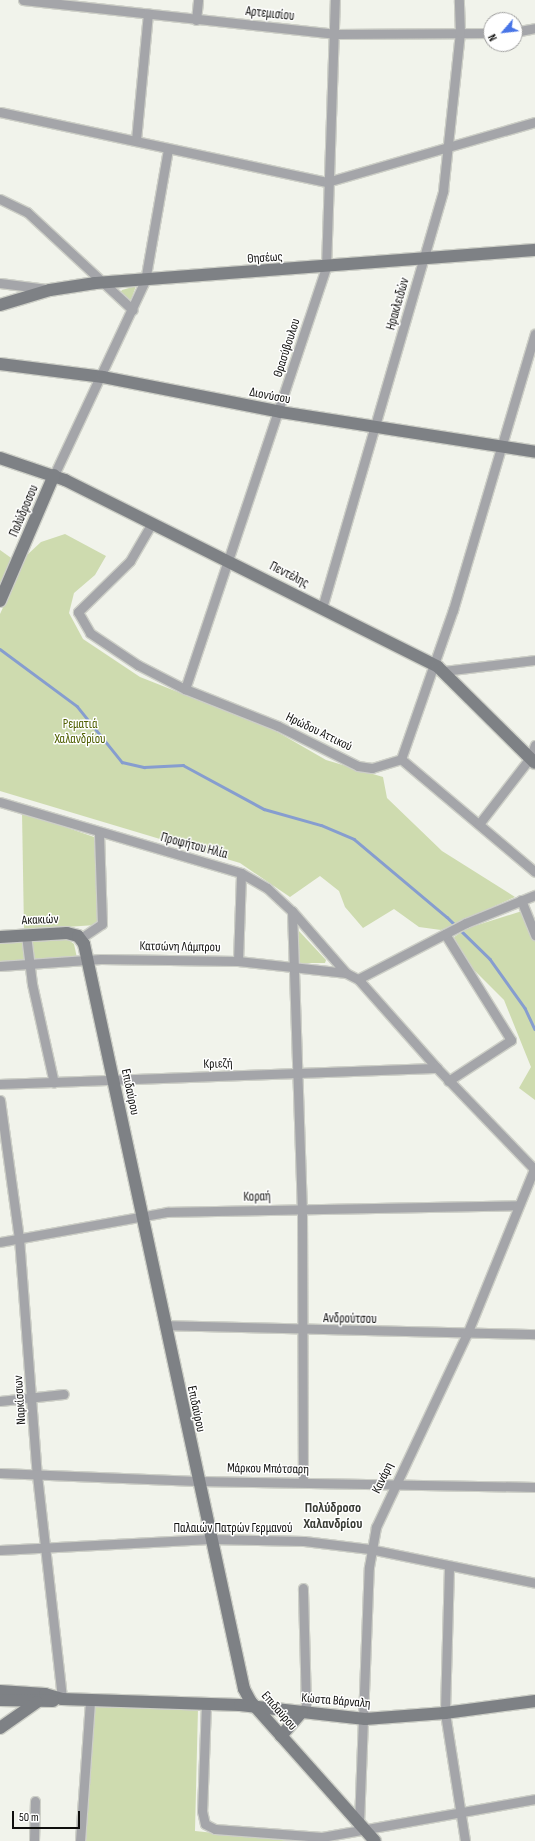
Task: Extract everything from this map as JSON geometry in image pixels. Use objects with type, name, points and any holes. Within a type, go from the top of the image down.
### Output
[{"type":"street","name":"Αρτεμισίου","points":[[23,0],[100,4],[148,14],[334,34],[483,33]]},
{"type":"street","points":[[196,20],[198,0]]},
{"type":"street","name":"Θρασύβουλου","points":[[186,689],[280,412],[326,268],[327,182],[335,0]]},
{"type":"street","name":"Ηρακλειδών","points":[[322,608],[425,260],[450,149],[460,33],[459,0]]},
{"type":"street","points":[[136,140],[148,14]]},
{"type":"street","points":[[523,30],[535,28]]},
{"type":"street","points":[[0,112],[327,182],[450,149],[535,122]]},
{"type":"street","points":[[54,475],[103,377],[145,280],[168,149]]},
{"type":"street","points":[[0,200],[27,212],[133,310]]},
{"type":"street","name":"Θησέως","points":[[0,305],[50,290],[104,283],[326,268],[535,250]]},
{"type":"street","points":[[0,283],[50,290]]},
{"type":"street","points":[[535,334],[533,346],[501,446],[455,603],[400,759],[535,872]]},
{"type":"street","name":"Διονύσου","points":[[0,364],[103,377],[280,412],[535,452]]},
{"type":"street","name":"Πεντέλης","points":[[0,458],[54,475],[230,561],[433,664],[444,671],[534,753]]},
{"type":"street","name":"Πολύδροσου","points":[[0,601],[54,475]]},
{"type":"street","name":"Ηρώδου Αττικού","points":[[152,523],[130,561],[82,606],[78,617],[90,633],[138,665],[186,689],[278,726],[358,766],[372,768],[400,759]]},
{"type":"street","points":[[444,671],[535,660]]},
{"type":"street","points":[[479,824],[534,753]]},
{"type":"street","name":"Προφήτου Ηλία","points":[[0,802],[99,834],[241,873],[267,888],[292,911],[346,973]]},
{"type":"street","points":[[81,938],[102,924],[99,834]]},
{"type":"street","points":[[238,961],[241,873]]},
{"type":"street","points":[[535,895],[466,923],[358,979],[448,1081],[535,1169]]},
{"type":"street","points":[[520,900],[535,935]]},
{"type":"street","points":[[292,911],[296,965],[302,1209],[304,1331],[303,1482]]},
{"type":"street","points":[[448,932],[511,1040],[448,1081]]},
{"type":"street","name":"Ακακιών","points":[[0,937],[67,933],[81,938]]},
{"type":"street","points":[[26,935],[29,964],[54,1083]]},
{"type":"street","name":"Επιδαύρου","points":[[81,938],[88,959],[197,1481],[244,1689],[256,1707],[376,1841]]},
{"type":"street","name":"Κατσώνη Λάμπρου","points":[[0,966],[88,959],[238,961],[296,965],[346,973],[358,979]]},
{"type":"street","name":"Κριεζή","points":[[0,1084],[437,1068]]},
{"type":"street","name":"Ναρκίσσων","points":[[0,1100],[20,1238],[33,1397],[37,1475],[47,1549],[62,1699]]},
{"type":"street","name":"Κανάρη","points":[[363,1828],[370,1549],[394,1484],[467,1334],[517,1204],[535,1169]]},
{"type":"street","name":"Κοραή","points":[[0,1242],[142,1219],[167,1212],[517,1204]]},
{"type":"street","name":"Ανδρούτσου","points":[[164,1325],[304,1331],[535,1334]]},
{"type":"street","points":[[0,1401],[64,1394]]},
{"type":"street","name":"Μάρκου Μπότσαρη","points":[[0,1473],[197,1481],[535,1487]]},
{"type":"street","name":"Παλαιών Πατρών Γερμανού","points":[[0,1550],[47,1549],[210,1539],[304,1541],[370,1549],[449,1567],[535,1583]]},
{"type":"street","points":[[449,1567],[445,1713],[459,1814],[465,1841]]},
{"type":"street","points":[[282,1736],[306,1706],[303,1588]]},
{"type":"street","points":[[240,1705],[244,1689]]},
{"type":"street","name":"Κώστα Βάρναλη","points":[[2,1696],[45,1694],[62,1699]]},
{"type":"street","points":[[2,1696],[4,1725]]},
{"type":"street","name":"Κώστα Βάρναλη","points":[[2,1696],[37,1702],[62,1699],[240,1705],[365,1719],[445,1713],[535,1701]]},
{"type":"street","points":[[80,1841],[90,1700]]},
{"type":"street","points":[[4,1725],[37,1702]]},
{"type":"street","points":[[206,1704],[202,1811],[205,1824],[215,1829],[322,1839],[363,1828],[459,1814],[535,1799]]},
{"type":"street","points":[[34,1841],[35,1801]]},
{"type":"green space","points":[[136,286],[131,300],[120,293],[122,290]]},
{"type":"green space","name":"Ρεματιά Χαλανδρίου","points":[[65,534],[106,556],[95,575],[74,593],[69,613],[83,639],[140,677],[274,730],[326,760],[383,777],[387,798],[442,851],[515,897],[441,930],[419,927],[394,909],[363,928],[345,907],[339,891],[320,876],[290,897],[240,863],[0,791],[0,614],[27,555],[41,542]]},
{"type":"green space","points":[[0,550],[14,560],[0,590]]},
{"type":"green space","points":[[22,812],[94,837],[99,922],[95,925],[24,930]]},
{"type":"green space","points":[[522,911],[535,934],[535,1100],[519,1088],[531,1067],[504,1000],[467,963],[454,937],[468,928]]},
{"type":"green space","points":[[298,930],[326,960],[325,963],[300,963]]},
{"type":"green space","points":[[24,937],[26,961],[0,961],[0,939]]},
{"type":"green space","points":[[29,938],[66,938],[74,944],[77,958],[31,960]]},
{"type":"green space","points":[[95,1705],[198,1708],[195,1831],[291,1841],[86,1841]]},
{"type":"waterway","points":[[0,649],[77,706],[122,762],[144,767],[183,765],[264,809],[321,825],[354,839],[447,917],[490,959],[525,1008],[535,1029]]},
{"type":"district","name":"Πολύδροσο Χαλανδρίου","points":[[333,1516]]}]
